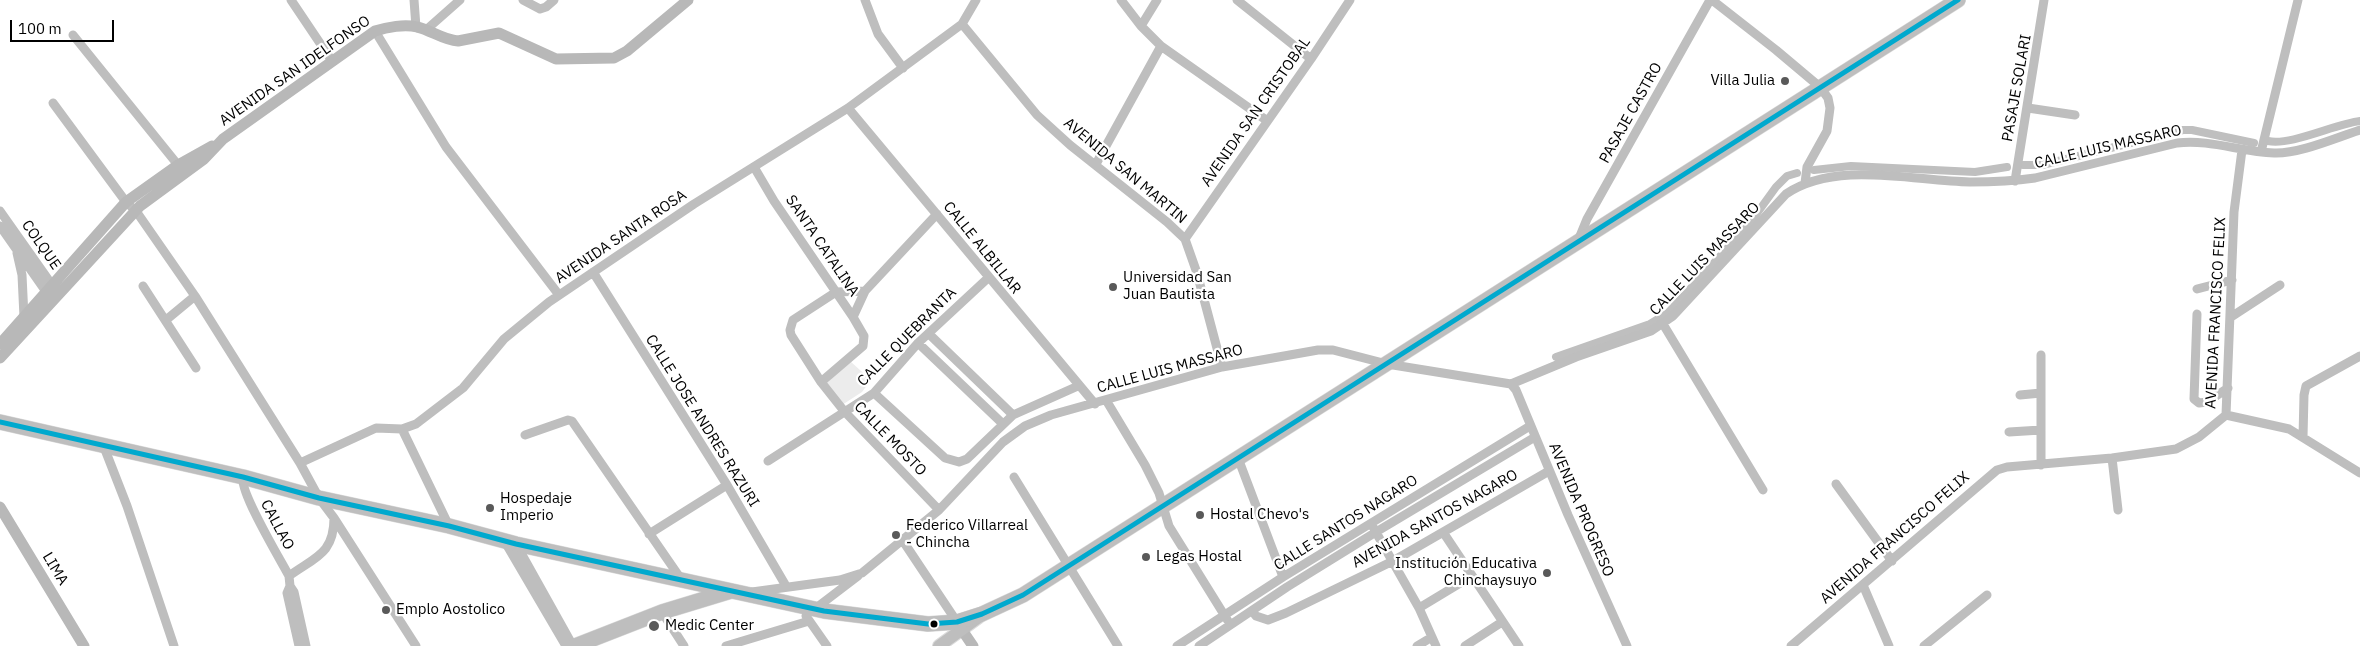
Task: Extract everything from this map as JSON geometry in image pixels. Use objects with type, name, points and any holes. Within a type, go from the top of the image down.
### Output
[{"type":"highway","points":[[0,422],[243,477],[319,498],[449,526],[510,543],[800,605],[812,614],[960,626],[1022,595],[1070,565],[1958,0]]},
{"type":"highway","points":[[574,646],[739,592]]},
{"type":"highway","points":[[600,646],[664,615]]},
{"type":"main road","points":[[939,646],[960,626]]},
{"type":"street","points":[[291,0],[332,61]]},
{"type":"street","points":[[414,0],[421,29],[460,0]]},
{"type":"street","points":[[523,0],[540,9],[546,8],[554,0]]},
{"type":"street","name":"AVENIDA SAN IDELFONSO","points":[[0,344],[126,202],[178,166],[221,141],[375,31],[386,28],[421,29],[458,41],[499,33],[562,60],[614,58],[627,51],[688,0]]},
{"type":"street","points":[[865,0],[878,34],[902,68]]},
{"type":"street","points":[[962,24],[976,0]]},
{"type":"street","points":[[1120,0],[1141,26],[1161,46],[1266,120]]},
{"type":"street","points":[[1141,26],[1157,0]]},
{"type":"street","points":[[1237,0],[1311,59]]},
{"type":"street","name":"AVENIDA SAN CRISTOBAL","points":[[1185,239],[1350,0]]},
{"type":"street","points":[[1711,0],[1820,87],[1828,98],[1830,119],[1827,131],[1807,167],[1805,183]]},
{"type":"street","name":"PASAJE CASTRO","points":[[1578,241],[1587,219],[1711,0]]},
{"type":"street","name":"PASAJE SOLARI","points":[[2015,181],[2044,0]]},
{"type":"street","points":[[2261,152],[2298,0]]},
{"type":"street","name":"AVENIDA SANTA ROSA","points":[[300,463],[376,428],[402,429],[416,424],[463,388],[504,339],[560,295],[694,204],[848,108],[962,24]]},
{"type":"street","name":"AVENIDA SAN MARTIN","points":[[962,24],[1037,114],[1070,145],[1167,222],[1185,239],[1197,273],[1222,367]]},
{"type":"street","points":[[375,31],[446,148],[560,295]]},
{"type":"street","points":[[73,36],[178,166]]},
{"type":"street","points":[[1096,164],[1161,46]]},
{"type":"street","points":[[53,103],[126,202],[136,211],[195,296],[300,463],[319,498],[334,518],[416,646]]},
{"type":"street","name":"CALLE ALBILLAR","points":[[848,108],[1078,386],[1095,404]]},
{"type":"street","points":[[2028,108],[2075,114]]},
{"type":"street","name":"CALLE LUIS MASSARO","points":[[812,614],[939,510],[1003,442],[1025,426],[1052,415],[1222,367],[1318,350],[1333,350],[1387,364],[1511,384],[1528,375],[1651,331],[1663,324],[1780,200],[1805,183],[1848,175],[1970,182],[2015,181],[2035,178],[2177,143],[2192,141],[2242,150],[2276,153],[2301,148],[2360,130]]},
{"type":"street","name":"AVENIDA SAN IDELFONSO","points":[[0,358],[136,211],[204,159],[221,141]]},
{"type":"street","name":"AVENIDA FRANCISCO FELIX","points":[[1792,646],[1892,561],[1992,472],[2007,467],[2112,458],[2176,449],[2199,437],[2226,415],[2234,212],[2242,150]]},
{"type":"street","name":"SANTA CATALINA","points":[[754,168],[774,201],[853,317],[865,341],[863,346],[821,382]]},
{"type":"street","name":"COLQUE","points":[[0,211],[56,298]]},
{"type":"street","points":[[853,317],[865,291],[937,214]]},
{"type":"street","name":"COLQUE","points":[[0,226],[15,248],[49,288]]},
{"type":"street","name":"COLQUE","points":[[15,248],[22,275],[24,317]]},
{"type":"street","name":"CALLE JOSE ANDRES RAZURI","points":[[593,272],[726,485],[786,586]]},
{"type":"street","name":"CALLE QUEBRANTA","points":[[768,461],[874,393],[918,343],[988,278]]},
{"type":"street","points":[[2197,289],[2232,280]]},
{"type":"street","points":[[2231,317],[2280,285]]},
{"type":"street","points":[[143,286],[196,368]]},
{"type":"street","points":[[836,292],[865,291]]},
{"type":"street","name":"CALLE MOSTO","points":[[836,292],[793,320],[790,330],[791,335],[821,382],[844,411],[939,510]]},
{"type":"street","points":[[166,320],[195,296]]},
{"type":"street","points":[[2197,314],[2194,399],[2199,403],[2207,402],[2228,388]]},
{"type":"street","points":[[1663,324],[1763,490]]},
{"type":"street","points":[[929,334],[1013,415]]},
{"type":"street","points":[[918,343],[1003,424]]},
{"type":"street","points":[[2041,355],[2041,465]]},
{"type":"street","points":[[2304,437],[2306,386],[2360,356]]},
{"type":"street","name":"AVENIDA PROGRESO","points":[[1511,384],[1516,390],[1602,593],[1627,646]]},
{"type":"street","points":[[874,393],[945,458],[958,462],[967,459],[1013,415],[1078,386]]},
{"type":"street","points":[[2020,395],[2041,393]]},
{"type":"street","points":[[1106,400],[1145,465],[1163,505],[1169,526],[1231,626]]},
{"type":"street","points":[[2226,415],[2289,429],[2360,473]]},
{"type":"street","points":[[525,435],[568,420],[572,421],[648,534],[681,579]]},
{"type":"street","name":"CALLE SANTOS NAGARO","points":[[1177,646],[1283,577],[1530,426]]},
{"type":"street","points":[[402,429],[449,526]]},
{"type":"street","points":[[2009,432],[2041,430]]},
{"type":"street","name":"CALLE SANTOS NAGARO","points":[[1199,646],[1376,532],[1535,437]]},
{"type":"street","points":[[104,447],[127,506],[174,646]]},
{"type":"street","points":[[1238,458],[1283,577]]},
{"type":"street","points":[[2112,458],[2118,510]]},
{"type":"street","name":"AVENIDA SANTOS NAGARO","points":[[1252,611],[1268,620],[1393,562],[1549,470]]},
{"type":"street","name":"CALLAO","points":[[243,477],[242,482],[249,500],[288,576],[290,586],[294,592],[306,646]]},
{"type":"street","points":[[1014,477],[1070,565],[1118,646]]},
{"type":"street","points":[[1836,484],[1892,561]]},
{"type":"street","points":[[648,534],[726,485]]},
{"type":"street","name":"LIMA","points":[[0,507],[84,646]]},
{"type":"street","points":[[288,576],[327,548],[333,539],[334,518]]},
{"type":"street","points":[[1371,523],[1419,608],[1436,646]]},
{"type":"street","points":[[1443,532],[1519,646]]},
{"type":"street","points":[[902,541],[972,646]]},
{"type":"street","points":[[510,543],[566,646]]},
{"type":"street","points":[[510,543],[574,646]]},
{"type":"street","name":"CALLE LUIS MASSARO","points":[[739,592],[840,580],[862,573]]},
{"type":"street","points":[[1419,608],[1472,576]]},
{"type":"street","name":"CALLAO","points":[[290,586],[287,593],[299,646]]},
{"type":"street","points":[[1863,586],[1889,646]]},
{"type":"street","points":[[1924,646],[1987,595]]},
{"type":"street","points":[[726,646],[812,614],[826,646]]},
{"type":"street","points":[[664,615],[684,646]]},
{"type":"street","points":[[1465,646],[1502,622]]},
{"type":"street","points":[[1417,646],[1432,637]]},
{"type":"shaded area","points":[[850,361],[871,380],[862,392],[842,405],[825,385]]},
{"type":"waterway","points":[[2268,141],[2278,142],[2301,138],[2360,121]]},
{"type":"waterway","points":[[2023,165],[2042,165],[2183,130],[2192,130],[2254,143]]},
{"type":"waterway","points":[[1814,170],[1851,166],[1975,172],[2007,167]]},
{"type":"waterway","points":[[1556,357],[1650,324],[1668,313],[1747,227],[1776,187],[1787,176],[1797,173]]},
{"type":"transit line","points":[[0,422],[243,477],[319,498],[449,526],[516,544],[824,611],[928,624],[957,622],[982,614],[1023,595],[1958,0]]},
{"type":"place","name":"Villa Julia","points":[[1785,81]]},
{"type":"place","name":"Universidad San Juan Bautista","points":[[1113,287]]},
{"type":"place","name":"Hospedaje Imperio","points":[[490,508]]},
{"type":"place","name":"Hostal Chevo's","points":[[1200,515]]},
{"type":"place","name":"Federico Villarreal - Chincha","points":[[896,535]]},
{"type":"place","name":"Legas Hostal","points":[[1146,557]]},
{"type":"place","name":"Institución Educativa Chinchaysuyo","points":[[1547,573]]},
{"type":"place","name":"Emplo Aostolico","points":[[386,610]]},
{"type":"place","name":"Medic Center","points":[[654,626]]}]
